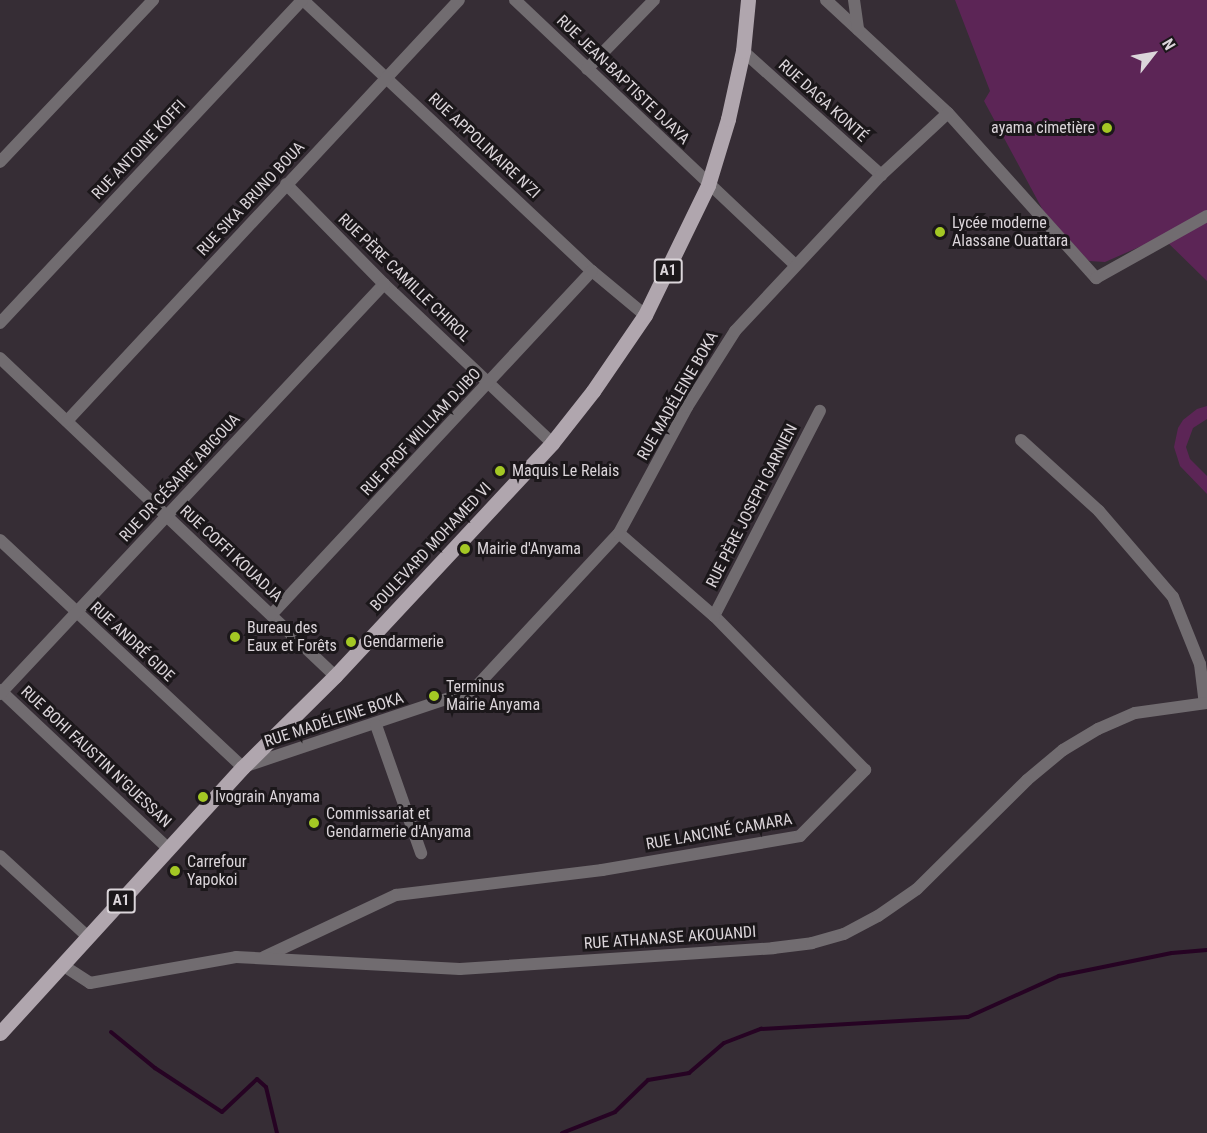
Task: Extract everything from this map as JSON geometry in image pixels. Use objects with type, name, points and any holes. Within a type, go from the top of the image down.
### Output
[{"type":"main road","name":"BOULEVARD MOHAMED VI","points":[[0,1033],[64,966],[87,936],[243,767],[335,676],[552,443],[645,315],[708,185],[728,119],[743,51],[748,0]]},
{"type":"street","points":[[0,162],[153,0]]},
{"type":"street","name":"RUE APPOLINAIRE N'ZI","points":[[302,0],[592,271],[645,315]]},
{"type":"street","name":"RUE ANTOINE KOFFI","points":[[0,323],[302,0]]},
{"type":"street","name":"RUE SIKA BRUNO BOUA","points":[[67,421],[286,184],[389,79],[459,0]]},
{"type":"street","name":"RUE JEAN-BAPTISTE DJAYA","points":[[515,0],[795,266]]},
{"type":"street","points":[[587,69],[654,0]]},
{"type":"street","points":[[826,0],[948,113],[1096,278],[1207,216]]},
{"type":"street","points":[[854,0],[858,30]]},
{"type":"street","name":"RUE DAGA KONTÉ","points":[[743,51],[881,175]]},
{"type":"street","name":"RUE MADÉLEINE BOKA","points":[[243,767],[473,690],[619,533],[687,407],[735,331],[881,175],[948,113]]},
{"type":"street","name":"RUE PÈRE CAMILLE CHIROL","points":[[286,184],[384,284],[552,443]]},
{"type":"street","name":"RUE PROF WILLIAM DJIBO","points":[[272,614],[592,271]]},
{"type":"street","name":"RUE DR CÉSAIRE ABIGOUA","points":[[1,692],[384,284]]},
{"type":"street","name":"RUE COFFI KOUADJA","points":[[0,358],[335,676]]},
{"type":"street","name":"RUE PÈRE JOSEPH GARNIEN","points":[[714,616],[820,411]]},
{"type":"street","points":[[1021,440],[1099,511],[1173,597],[1200,664],[1206,703]]},
{"type":"street","name":"RUE LANCINÉ CAMARA","points":[[263,957],[396,895],[602,870],[800,837],[865,770],[714,616],[619,533]]},
{"type":"street","name":"RUE ANDRÉ GIDE","points":[[0,540],[243,767]]},
{"type":"street","name":"RUE BOHI FAUSTIN N'GUESSAN","points":[[1,692],[169,849]]},
{"type":"street","name":"RUE ATHANASE AKOUANDI","points":[[64,966],[90,983],[236,957],[460,969],[773,948],[822,940],[844,934],[878,916],[917,888],[1027,780],[1072,745],[1098,729],[1135,713],[1206,703]]},
{"type":"street","points":[[376,724],[421,853]]},
{"type":"street","points":[[1,858],[87,936]]},
{"type":"shaded area","points":[[955,0],[1207,0],[1207,281],[1162,237],[1105,262],[1089,261],[1046,216],[984,101],[990,91]]},
{"type":"shaded area","points":[[1207,406],[1207,419],[1193,428],[1186,447],[1190,459],[1207,476],[1207,494],[1180,466],[1174,447],[1178,428],[1183,420],[1197,409]]},
{"type":"waterway","points":[[562,1133],[615,1112],[648,1080],[689,1073],[724,1043],[761,1029],[968,1017],[1059,976],[1172,953],[1207,950]]},
{"type":"waterway","points":[[111,1032],[155,1068],[222,1112],[257,1079],[266,1087],[277,1133]]},
{"type":"place","name":"ayama cimetière","points":[[1107,128]]},
{"type":"place","name":"Lycée moderne Alassane Ouattara","points":[[940,232]]},
{"type":"place","name":"Maquis Le Relais","points":[[500,471]]},
{"type":"place","name":"Mairie d'Anyama","points":[[465,549]]},
{"type":"place","name":"Bureau des Eaux et Forêts","points":[[235,637]]},
{"type":"place","name":"Gendarmerie","points":[[351,642]]},
{"type":"place","name":"Terminus Mairie Anyama","points":[[434,696]]},
{"type":"place","name":"Ivograin Anyama","points":[[203,797]]},
{"type":"place","name":"Commissariat et Gendarmerie d'Anyama","points":[[314,823]]},
{"type":"place","name":"Carrefour Yapokoi","points":[[175,871]]}]
